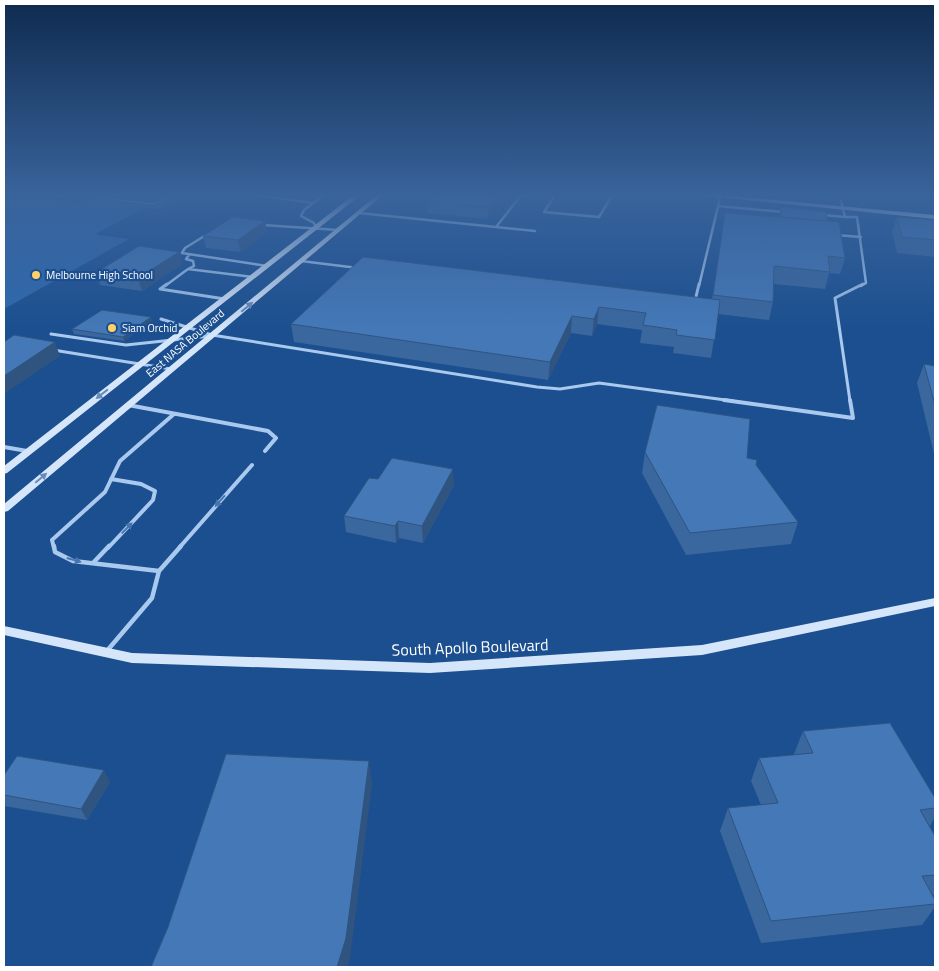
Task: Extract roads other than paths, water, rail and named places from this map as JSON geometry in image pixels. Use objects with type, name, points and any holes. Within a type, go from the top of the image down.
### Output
[{"type":"main road","name":"East NASA Boulevard","points":[[4,471],[301,239]]},
{"type":"main road","name":"East NASA Boulevard","points":[[4,509],[327,239]]},
{"type":"main road","name":"South Apollo Boulevard","points":[[4,631],[132,658],[430,668],[702,650],[935,602]]},
{"type":"lane","points":[[198,239],[184,248],[182,253],[189,256],[267,266]]},
{"type":"lane","points":[[694,308],[710,239]]},
{"type":"lane","points":[[161,320],[170,324],[189,327],[212,336],[537,387],[560,389],[599,383],[853,418],[835,298],[866,283],[861,239]]},
{"type":"lane","points":[[189,256],[186,259],[193,261],[194,266],[160,289],[225,299]]},
{"type":"lane","points":[[301,261],[360,268]]},
{"type":"lane","points":[[188,270],[252,277]]},
{"type":"lane","points":[[51,334],[117,345],[170,342],[212,336]]},
{"type":"lane","points":[[52,350],[172,369]]},
{"type":"lane","points":[[128,405],[268,431],[276,438],[265,451]]},
{"type":"lane","points":[[159,570],[73,561],[54,552],[52,540],[105,492],[120,461],[174,414]]},
{"type":"lane","points":[[4,447],[29,452]]},
{"type":"lane","points":[[104,653],[152,598],[159,570],[252,465]]},
{"type":"lane","points":[[94,563],[154,500],[155,491],[141,484],[111,479]]},
{"type":"place","name":"Melbourne High School","points":[[36,275]]},
{"type":"place","name":"Siam Orchid","points":[[112,328]]}]
